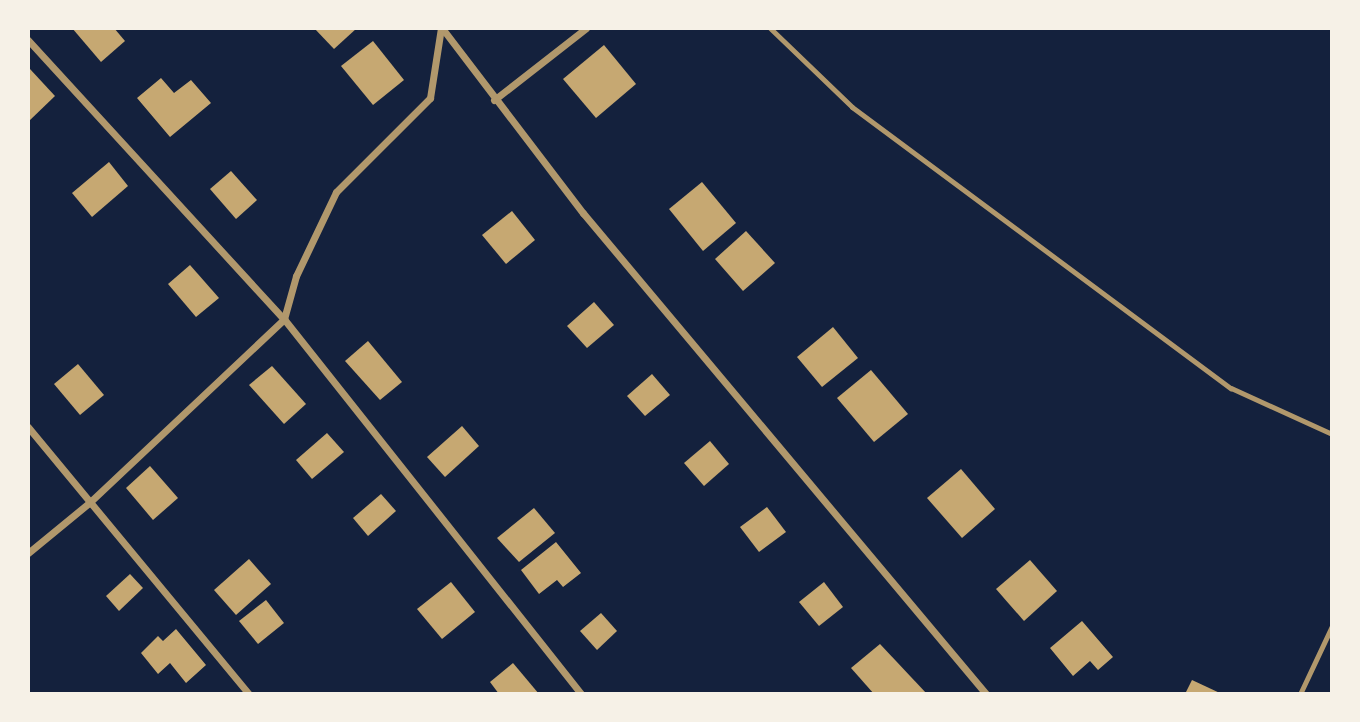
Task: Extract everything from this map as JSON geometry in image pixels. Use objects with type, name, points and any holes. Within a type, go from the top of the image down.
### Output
[{"type":"street","points":[[441,28],[583,213],[986,694]]},
{"type":"street","points":[[28,553],[90,502],[284,319],[296,276],[336,192],[430,98],[441,28]]},
{"type":"street","points":[[494,100],[586,28]]},
{"type":"street","points":[[28,40],[284,319],[581,694]]},
{"type":"street","points":[[28,427],[249,694]]},
{"type":"lane","points":[[771,28],[852,107],[1231,388],[1332,434]]},
{"type":"lane","points":[[1300,694],[1332,626]]},
{"type":"building","points":[[72,28],[114,28],[125,41],[101,62]]},
{"type":"building","points":[[314,28],[357,28],[334,49]]},
{"type":"building","points":[[373,41],[404,80],[373,105],[341,66]]},
{"type":"building","points":[[604,45],[636,84],[596,118],[563,79]]},
{"type":"building","points":[[30,69],[55,96],[28,122],[28,71]]},
{"type":"building","points":[[161,78],[174,93],[191,80],[211,103],[170,137],[137,98]]},
{"type":"building","points":[[109,162],[128,186],[92,217],[72,193]]},
{"type":"building","points":[[231,171],[257,200],[236,219],[210,189]]},
{"type":"building","points":[[702,182],[736,223],[703,251],[669,209]]},
{"type":"building","points":[[512,211],[535,240],[506,264],[482,235]]},
{"type":"building","points":[[746,231],[775,263],[743,291],[715,259]]},
{"type":"building","points":[[190,265],[219,298],[196,317],[168,284]]},
{"type":"building","points":[[594,302],[614,325],[587,348],[567,326]]},
{"type":"building","points":[[833,327],[858,358],[822,387],[797,357]]},
{"type":"building","points":[[368,341],[402,382],[380,400],[345,361]]},
{"type":"building","points":[[78,364],[104,395],[80,415],[54,384]]},
{"type":"building","points":[[272,366],[306,404],[284,424],[249,385]]},
{"type":"building","points":[[871,370],[908,414],[874,442],[837,398]]},
{"type":"building","points":[[652,374],[670,395],[645,416],[627,396]]},
{"type":"building","points":[[462,426],[479,446],[445,477],[427,457]]},
{"type":"building","points":[[327,433],[344,452],[312,479],[296,460]]},
{"type":"building","points":[[710,441],[729,464],[704,486],[684,463]]},
{"type":"building","points":[[150,466],[178,498],[153,520],[126,488]]},
{"type":"building","points":[[961,469],[995,509],[962,538],[927,498]]},
{"type":"building","points":[[381,494],[396,511],[368,536],[353,518]]},
{"type":"building","points":[[767,507],[786,532],[759,552],[740,527]]},
{"type":"building","points":[[534,508],[555,533],[519,562],[497,538]]},
{"type":"building","points":[[556,542],[581,573],[563,587],[557,580],[539,594],[521,570]]},
{"type":"building","points":[[249,559],[271,584],[236,615],[214,590]]},
{"type":"building","points":[[1030,560],[1057,591],[1024,621],[996,589]]},
{"type":"building","points":[[130,574],[143,588],[119,611],[106,596]]},
{"type":"building","points":[[451,582],[475,612],[442,639],[417,609]]},
{"type":"building","points":[[824,582],[843,607],[819,626],[799,602]]},
{"type":"building","points":[[266,600],[284,623],[258,644],[239,621]]},
{"type":"building","points":[[601,613],[617,631],[597,650],[580,631]]},
{"type":"building","points":[[1082,621],[1113,657],[1098,670],[1090,661],[1073,676],[1050,648]]},
{"type":"building","points":[[176,629],[206,665],[186,683],[170,663],[158,674],[141,653],[158,636],[163,641]]},
{"type":"building","points":[[880,644],[927,694],[874,694],[851,668]]},
{"type":"building","points":[[513,663],[539,694],[499,694],[490,682]]},
{"type":"building","points":[[1192,680],[1222,694],[1185,694]]}]
